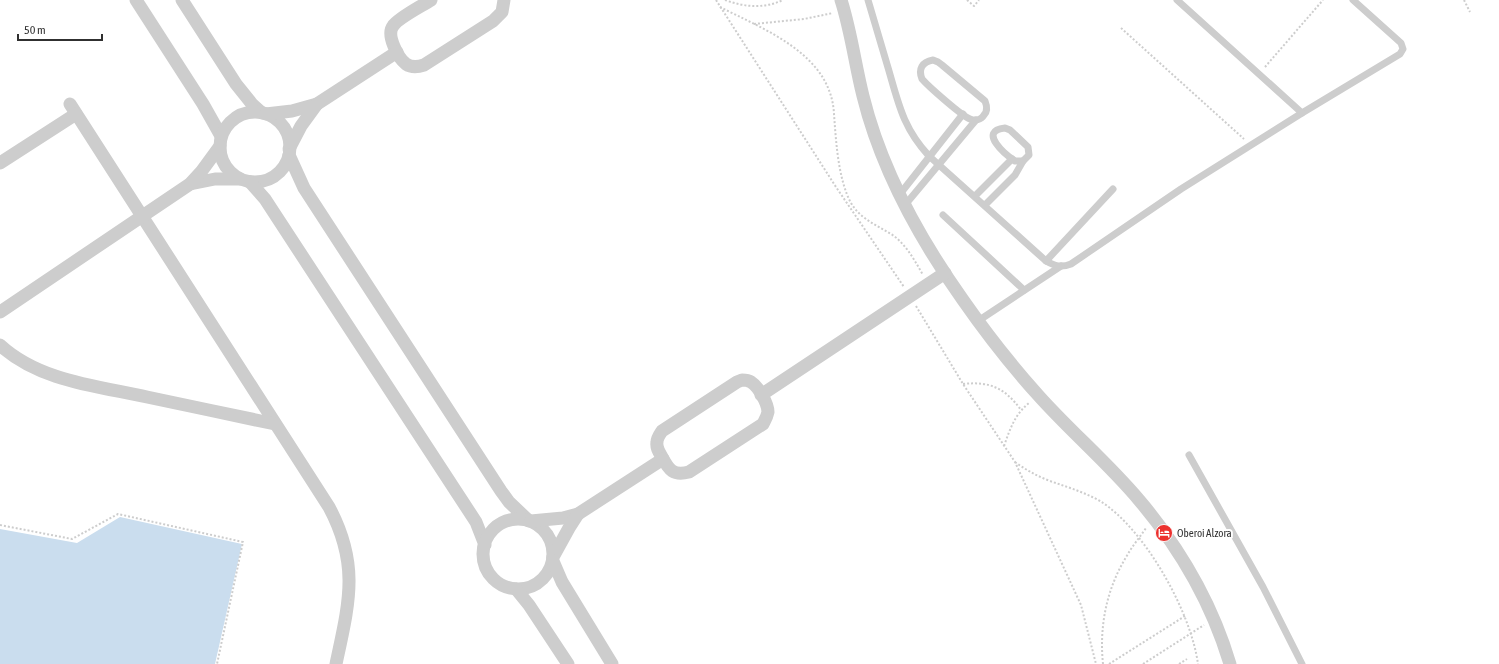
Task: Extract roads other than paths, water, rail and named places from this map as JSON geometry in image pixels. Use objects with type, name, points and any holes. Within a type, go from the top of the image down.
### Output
[{"type":"street","points":[[136,0],[203,104],[220,141],[221,156],[225,166],[232,174],[245,181],[265,199],[476,522],[485,545]]},
{"type":"street","points":[[182,0],[236,84],[252,104],[264,113],[276,119],[284,128],[288,138],[289,152],[304,188],[501,491],[509,502],[530,521],[541,527],[548,536],[552,546],[553,559],[562,582],[612,664]]},
{"type":"street","points":[[431,0],[395,23],[392,27],[390,38],[403,61],[412,67],[424,66],[498,17],[502,12],[504,0]]},
{"type":"street","points":[[842,6],[863,96],[871,123],[887,167],[902,199],[927,244],[945,273],[978,320],[1038,396],[1113,471],[1140,501],[1170,541],[1187,566],[1213,620],[1230,664]]},
{"type":"street","points":[[0,312],[190,184],[201,172],[228,125],[237,117],[249,112],[264,113],[292,111],[317,104],[397,52]]},
{"type":"street","points":[[190,184],[215,179],[263,181],[275,176],[284,167],[301,126],[317,104]]},
{"type":"street","points":[[0,163],[73,109],[329,507],[341,533],[350,575],[348,603],[336,664]]},
{"type":"street","points":[[761,395],[945,273]]},
{"type":"street","points":[[0,345],[9,354],[21,361],[60,377],[275,424]]},
{"type":"street","points":[[742,380],[753,383],[768,408],[766,419],[763,424],[689,472],[677,473],[668,468],[663,458],[657,449],[658,436],[662,431],[673,422],[737,382],[742,380]]},
{"type":"street","points":[[578,514],[553,559],[548,573],[539,582],[528,588],[516,589],[506,587],[497,582],[490,574],[484,560],[485,545],[491,532],[502,524],[515,519],[530,521],[563,518],[578,514],[663,458]]},
{"type":"street","points":[[516,589],[529,605],[568,664]]},
{"type":"lane","points":[[868,0],[900,110],[912,134],[929,156],[1046,261],[1054,266],[1071,264],[1181,189],[1250,145],[1398,56],[1402,52],[1401,43],[1353,0]]},
{"type":"lane","points":[[1177,0],[1302,113]]},
{"type":"lane","points":[[902,199],[940,165],[976,120],[985,115],[987,110],[985,101],[938,62],[933,60],[923,64],[920,74],[922,80],[971,120],[976,120]]},
{"type":"lane","points":[[902,199],[929,156],[963,114]]},
{"type":"lane","points":[[985,205],[1015,175],[1023,161],[1029,155],[1028,148],[1010,130],[1005,128],[996,131],[993,141],[996,145],[1012,159],[1019,162],[1023,161]]},
{"type":"lane","points":[[975,196],[1012,159]]},
{"type":"lane","points":[[1046,261],[1113,188]]},
{"type":"lane","points":[[944,215],[1024,290]]},
{"type":"lane","points":[[978,320],[1060,266]]},
{"type":"lane","points":[[1189,455],[1263,587],[1302,664]]},
{"type":"water","points":[[120,517],[242,544],[215,664],[0,664],[0,529],[77,543]]},
{"type":"place","name":"Oberoi Alzora","points":[[1164,533]]}]
